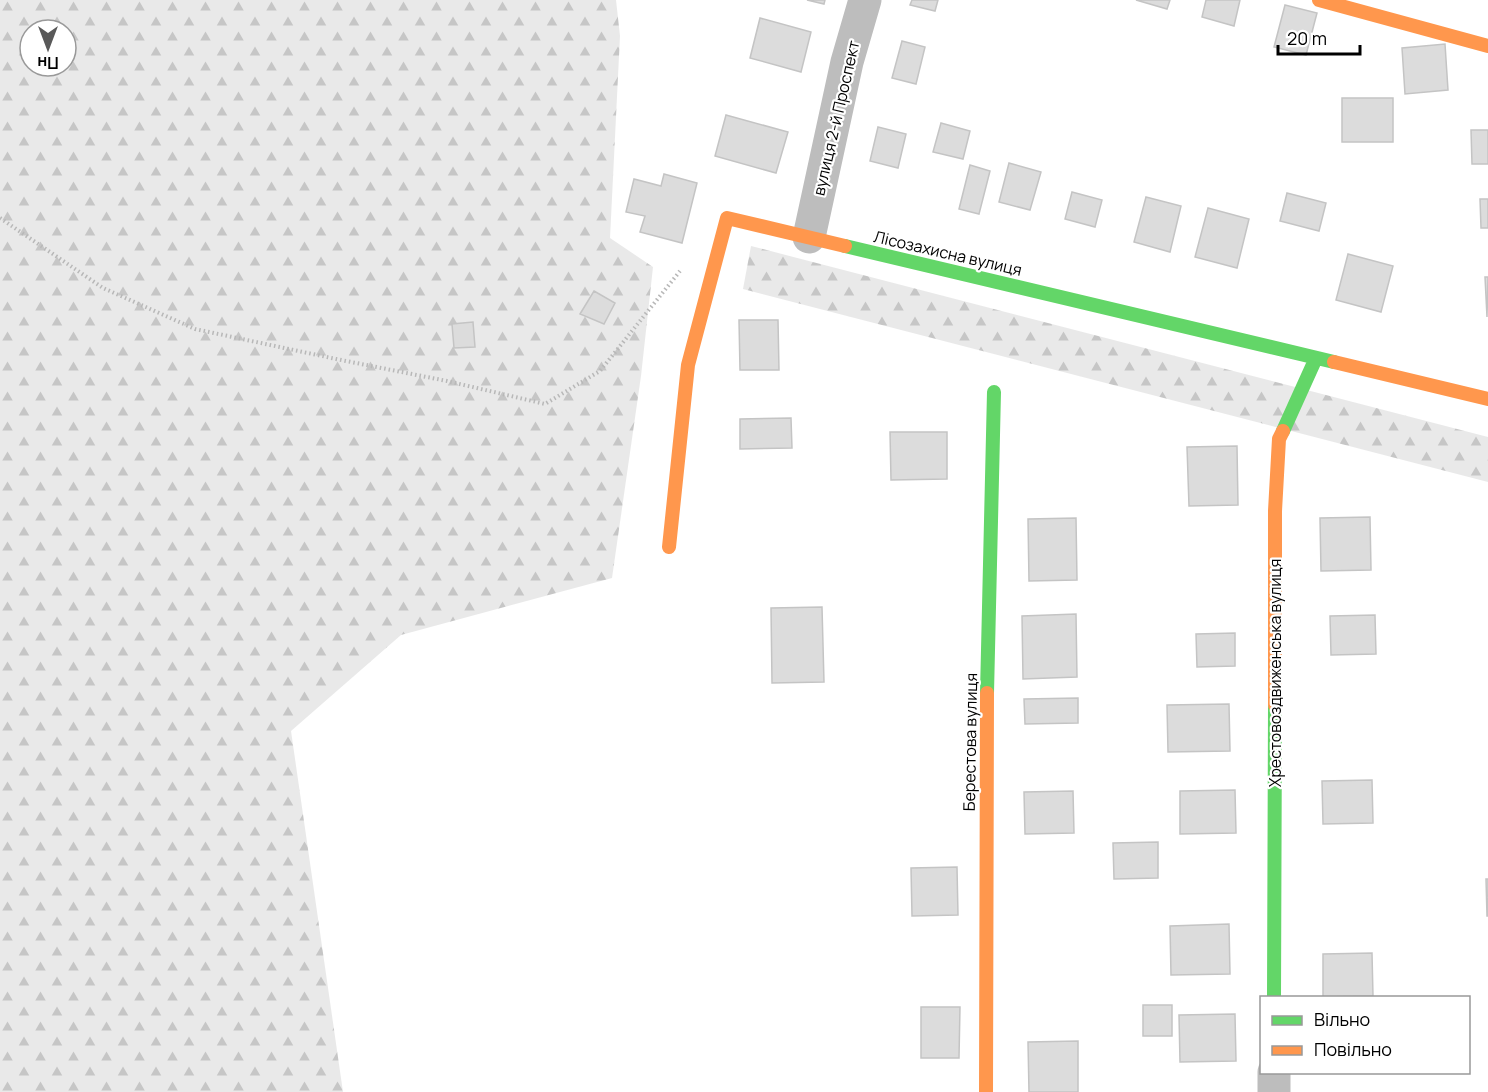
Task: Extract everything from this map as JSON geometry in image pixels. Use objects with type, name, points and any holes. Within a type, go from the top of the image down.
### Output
[{"type":"street","name":"вулиця 2-й Проспект","points":[[809,237],[847,62],[865,0]]},
{"type":"street","points":[[1319,0],[1488,46]]},
{"type":"street","name":"Лісозахисна вулиця","points":[[669,547],[688,365],[727,218],[1488,399]]},
{"type":"street","name":"Хрестовоздвиженська вулиця","points":[[1274,996],[1275,511],[1279,439],[1316,358]]},
{"type":"street","name":"Берестова вулиця","points":[[986,1092],[985,855],[990,496],[994,392]]},
{"type":"street","points":[[1274,1074],[1274,1092]]},
{"type":"path","points":[[0,218],[103,288],[195,329],[447,381],[545,404],[600,371],[682,270]]},
{"type":"green space","points":[[0,0],[616,0],[620,36],[610,238],[653,267],[641,376],[612,578],[401,635],[291,731],[343,1092],[0,1092]]},
{"type":"green space","points":[[751,246],[1488,437],[1488,482],[743,289]]},
{"type":"building","points":[[807,0],[825,0],[824,4]]},
{"type":"building","points":[[912,0],[938,0],[935,11],[910,5]]},
{"type":"building","points":[[1136,0],[1170,0],[1167,9]]},
{"type":"building","points":[[1206,0],[1240,0],[1234,26],[1202,17]]},
{"type":"building","points":[[1285,5],[1317,13],[1306,55],[1274,47]]},
{"type":"building","points":[[760,18],[811,32],[801,72],[750,58]]},
{"type":"building","points":[[902,41],[925,47],[916,84],[892,78]]},
{"type":"building","points":[[1445,44],[1448,90],[1405,94],[1402,48]]},
{"type":"building","points":[[1342,98],[1393,98],[1393,142],[1342,142]]},
{"type":"building","points":[[726,115],[788,132],[776,173],[715,156]]},
{"type":"building","points":[[941,123],[970,131],[963,159],[933,152]]},
{"type":"building","points":[[878,127],[906,134],[898,168],[870,161]]},
{"type":"building","points":[[1471,130],[1488,130],[1488,164],[1472,164]]},
{"type":"building","points":[[1009,163],[1041,172],[1030,210],[999,202]]},
{"type":"building","points":[[970,165],[990,171],[979,214],[959,209]]},
{"type":"building","points":[[664,174],[697,183],[682,243],[640,232],[645,216],[626,212],[634,179],[661,186]]},
{"type":"building","points":[[1072,192],[1102,200],[1095,227],[1065,219]]},
{"type":"building","points":[[1287,193],[1326,203],[1319,231],[1280,221]]},
{"type":"building","points":[[1146,197],[1181,206],[1170,252],[1134,242]]},
{"type":"building","points":[[1480,199],[1488,199],[1488,228],[1481,228]]},
{"type":"building","points":[[1208,208],[1249,219],[1237,268],[1195,257]]},
{"type":"building","points":[[1348,254],[1393,266],[1381,312],[1336,300]]},
{"type":"building","points":[[1485,277],[1488,277],[1487,317]]},
{"type":"building","points":[[594,291],[615,303],[604,324],[580,314]]},
{"type":"building","points":[[739,320],[778,320],[779,370],[740,370]]},
{"type":"building","points":[[473,322],[475,347],[454,348],[452,324]]},
{"type":"building","points":[[791,418],[792,448],[740,449],[740,419]]},
{"type":"building","points":[[890,432],[947,432],[947,479],[891,480]]},
{"type":"building","points":[[1237,446],[1238,505],[1189,506],[1187,447]]},
{"type":"building","points":[[1370,517],[1371,570],[1321,571],[1320,518]]},
{"type":"building","points":[[1076,518],[1077,580],[1029,581],[1028,519]]},
{"type":"building","points":[[822,607],[824,682],[772,683],[771,608]]},
{"type":"building","points":[[1076,614],[1077,677],[1023,679],[1022,616]]},
{"type":"building","points":[[1375,615],[1376,654],[1331,655],[1330,616]]},
{"type":"building","points":[[1235,633],[1235,666],[1197,667],[1196,634]]},
{"type":"building","points":[[1078,698],[1078,723],[1025,724],[1024,699]]},
{"type":"building","points":[[1229,704],[1230,751],[1168,752],[1167,705]]},
{"type":"building","points":[[1372,780],[1373,823],[1323,824],[1322,781]]},
{"type":"building","points":[[1235,790],[1236,833],[1180,834],[1180,791]]},
{"type":"building","points":[[1073,791],[1074,833],[1025,834],[1024,792]]},
{"type":"building","points":[[1158,842],[1158,878],[1114,879],[1113,843]]},
{"type":"building","points":[[957,867],[958,915],[912,916],[911,868]]},
{"type":"building","points":[[1486,879],[1488,879],[1488,916],[1487,916]]},
{"type":"building","points":[[1229,924],[1230,974],[1171,975],[1170,926]]},
{"type":"building","points":[[1372,953],[1373,996],[1323,996],[1323,954]]},
{"type":"building","points":[[1143,1005],[1172,1005],[1172,1036],[1143,1036]]},
{"type":"building","points":[[921,1007],[960,1007],[959,1058],[921,1058]]},
{"type":"building","points":[[1235,1014],[1236,1061],[1180,1062],[1179,1015]]},
{"type":"building","points":[[1078,1041],[1078,1092],[1029,1092],[1028,1042]]},
{"type":"traffic: fast","points":[[845,246],[1334,362]]},
{"type":"traffic: fast","points":[[1283,431],[1316,358]]},
{"type":"traffic: fast","points":[[987,693],[994,392]]},
{"type":"traffic: fast","points":[[1274,996],[1275,705]]},
{"type":"traffic: slow","points":[[1319,0],[1488,46]]},
{"type":"traffic: slow","points":[[669,547],[688,365],[727,218],[845,246]]},
{"type":"traffic: slow","points":[[1334,362],[1488,399]]},
{"type":"traffic: slow","points":[[1275,705],[1275,511],[1279,439],[1283,431]]},
{"type":"traffic: slow","points":[[986,1092],[987,693]]}]
